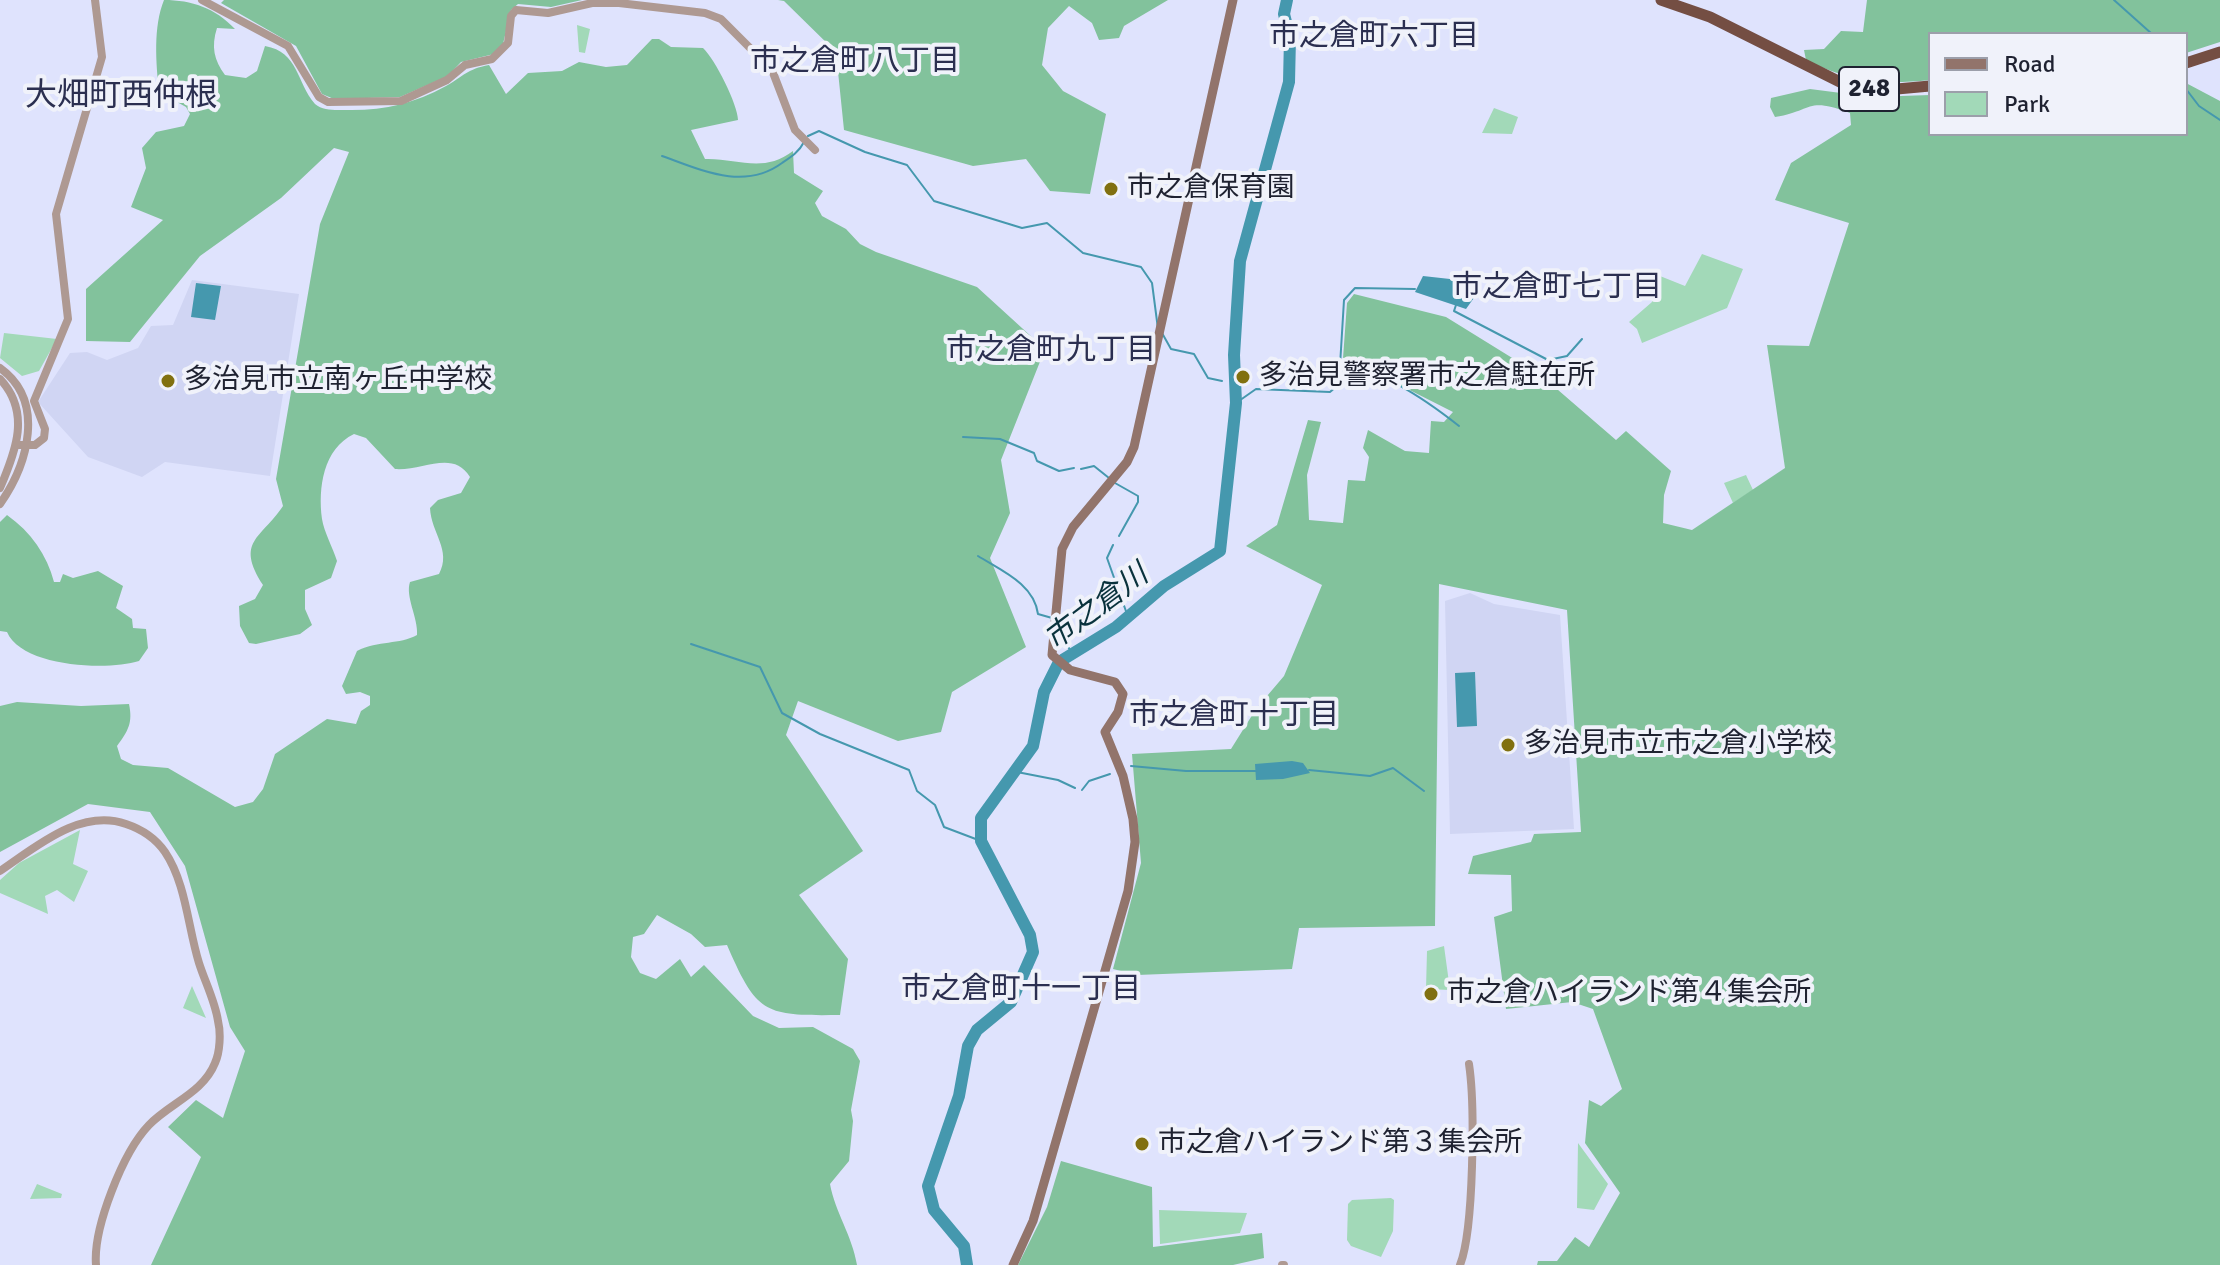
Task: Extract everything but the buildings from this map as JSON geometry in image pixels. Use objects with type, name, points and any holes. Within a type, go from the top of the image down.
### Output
[{"type":"highway","name":"248","points":[[1661,0],[1710,17],[1850,87],[1886,90],[1928,86]]},
{"type":"highway","points":[[2188,62],[2220,52]]},
{"type":"main road","points":[[1013,1265],[1038,1206],[1128,891],[1135,842],[1130,798],[1105,732],[1122,702],[1120,687],[1101,676],[1070,670],[1054,658],[1058,621],[1057,571],[1062,549],[1073,527],[1131,455],[1233,0]]},
{"type":"street","points":[[22,445],[35,445],[44,438],[45,429],[34,401],[68,319],[63,260],[55,228],[102,57],[95,0]]},
{"type":"street","points":[[202,0],[288,46],[319,97],[328,102],[401,101],[447,80],[465,65],[492,59],[508,43],[511,16],[516,10],[548,13],[605,3],[705,13],[730,26],[772,70],[795,130],[815,150]]},
{"type":"street","points":[[0,368],[23,395],[28,410],[18,473],[0,504]]},
{"type":"street","points":[[0,379],[12,392],[22,445],[0,488]]},
{"type":"street","points":[[0,871],[75,825],[115,821],[142,831],[165,852],[175,871],[198,962],[219,1022],[218,1054],[214,1066],[196,1089],[148,1125],[109,1195],[97,1234],[96,1265]]},
{"type":"street","points":[[1460,1265],[1468,1231],[1469,1064]]},
{"type":"shaded area","name":"多治見市立南ヶ丘中学校","points":[[192,280],[299,294],[270,476],[165,462],[142,477],[88,457],[38,402],[70,353],[87,352],[107,360],[138,348],[151,326],[173,325]]},
{"type":"shaded area","name":"多治見市立市之倉小学校","points":[[1470,593],[1494,604],[1560,615],[1574,829],[1450,834],[1445,601]]},
{"type":"green space","points":[[164,0],[202,7],[235,29],[217,28],[215,35],[215,53],[225,75],[246,78],[257,71],[265,46],[276,49],[291,61],[315,104],[329,110],[372,109],[409,102],[446,86],[470,71],[489,65],[506,94],[528,73],[562,71],[579,62],[606,67],[627,65],[652,39],[659,39],[671,47],[703,48],[725,82],[738,120],[691,130],[705,159],[771,162],[793,151],[794,173],[823,191],[815,203],[822,216],[846,229],[860,244],[876,252],[977,287],[1045,349],[1001,460],[1010,513],[990,558],[1026,647],[952,692],[941,732],[898,741],[798,701],[786,735],[863,851],[799,895],[848,959],[840,1015],[794,1014],[766,1006],[747,985],[727,945],[705,947],[691,934],[657,915],[644,934],[633,937],[631,957],[640,973],[656,979],[680,959],[691,977],[704,965],[753,1016],[779,1028],[813,1027],[853,1049],[860,1061],[851,1110],[853,1121],[849,1161],[830,1184],[857,1265],[151,1265],[201,1157],[168,1127],[196,1100],[223,1118],[245,1051],[230,1027],[185,866],[150,812],[88,804],[0,852],[0,706],[17,702],[81,706],[129,704],[129,726],[117,746],[121,759],[133,765],[168,768],[235,807],[253,802],[263,789],[275,754],[327,719],[356,724],[361,711],[370,705],[370,696],[360,692],[346,694],[342,686],[357,651],[417,635],[409,594],[410,582],[439,574],[443,557],[430,508],[438,500],[461,493],[470,477],[455,464],[446,463],[395,469],[366,438],[354,434],[344,441],[329,459],[322,482],[322,519],[337,561],[331,578],[305,590],[305,609],[312,625],[300,634],[249,643],[240,626],[239,606],[255,599],[263,585],[251,559],[251,549],[283,506],[276,479],[320,224],[349,152],[334,148],[281,198],[200,256],[130,342],[86,341],[86,289],[163,220],[131,207],[146,168],[142,148],[156,132],[184,126],[190,114],[186,107],[159,92],[157,33]]},
{"type":"green space","points":[[224,0],[582,0],[551,7],[518,4],[511,10],[503,44],[494,54],[461,62],[448,76],[400,97],[334,99],[322,94],[296,46],[221,3]]},
{"type":"green space","points":[[778,0],[1168,0],[1124,26],[1119,38],[1099,40],[1092,23],[1069,6],[1048,28],[1042,65],[1063,91],[1106,114],[1090,194],[1050,191],[1026,159],[973,166],[844,130],[836,52],[784,1]]},
{"type":"green space","points":[[1867,0],[2220,0],[2220,42],[2188,52],[2188,32],[1928,32],[1928,80],[1866,80],[1837,73],[1806,60],[1804,50],[1824,49],[1841,31],[1863,32]]},
{"type":"green space","points":[[577,25],[590,29],[585,53],[579,52]]},
{"type":"green space","points":[[2188,84],[2220,101],[2220,1265],[1537,1265],[1538,1261],[1557,1261],[1575,1237],[1589,1247],[1620,1193],[1585,1143],[1589,1100],[1601,1106],[1622,1089],[1593,1009],[1572,1002],[1506,1009],[1494,917],[1512,911],[1511,875],[1468,874],[1473,856],[1531,842],[1534,834],[1581,832],[1567,610],[1439,584],[1435,926],[1299,928],[1292,969],[1137,975],[1113,969],[1141,863],[1132,754],[1231,749],[1256,709],[1284,676],[1322,585],[1246,546],[1277,525],[1308,420],[1321,422],[1307,475],[1309,520],[1343,523],[1348,480],[1365,481],[1369,457],[1363,448],[1368,430],[1405,451],[1429,453],[1431,421],[1444,422],[1453,412],[1368,369],[1341,386],[1347,303],[1354,294],[1446,317],[1543,377],[1616,440],[1626,431],[1671,471],[1664,495],[1663,523],[1692,530],[1785,468],[1767,345],[1809,346],[1849,223],[1775,200],[1791,163],[1851,125],[1850,113],[1817,105],[1775,117],[1770,107],[1771,98],[1810,89],[1872,97],[1928,95],[1928,136],[2188,136]]},
{"type":"green space","points":[[1494,108],[1518,117],[1512,134],[1482,133]]},
{"type":"green space","points":[[1702,254],[1743,269],[1727,308],[1642,343],[1637,329],[1629,322],[1652,302],[1655,274],[1685,286]]},
{"type":"green space","points":[[4,333],[57,339],[39,371],[22,376],[0,358]]},
{"type":"green space","points":[[1746,475],[1753,490],[1733,503],[1724,483]]},
{"type":"green space","points":[[7,515],[37,545],[54,582],[60,582],[63,574],[73,578],[98,571],[123,586],[116,608],[132,619],[133,628],[146,629],[148,648],[139,661],[107,666],[47,659],[29,653],[16,644],[7,632],[0,631],[0,522]]},
{"type":"green space","points":[[80,830],[73,864],[88,871],[74,902],[57,890],[45,896],[48,914],[0,893],[0,880],[19,863]]},
{"type":"green space","points":[[1444,946],[1450,990],[1426,989],[1427,951]]},
{"type":"green space","points":[[192,986],[206,1018],[183,1008]]},
{"type":"green space","points":[[1578,1143],[1608,1184],[1594,1210],[1577,1208]]},
{"type":"green space","points":[[1061,1161],[1152,1187],[1153,1247],[1262,1233],[1264,1258],[1233,1265],[1018,1265],[1047,1207]]},
{"type":"green space","points":[[37,1184],[62,1194],[61,1198],[30,1199]]},
{"type":"green space","points":[[1352,1200],[1394,1200],[1393,1231],[1381,1257],[1351,1246],[1347,1240],[1348,1204]]},
{"type":"green space","points":[[1159,1210],[1247,1213],[1240,1233],[1160,1244]]},
{"type":"water","points":[[1423,276],[1450,279],[1476,295],[1466,309],[1415,292]]},
{"type":"water","points":[[196,283],[221,286],[215,320],[191,317]]},
{"type":"water","points":[[1475,672],[1477,726],[1457,727],[1455,673]]},
{"type":"water","points":[[1303,763],[1310,773],[1283,779],[1256,780],[1255,764]]},
{"type":"waterway","name":"市之倉川","points":[[967,1265],[964,1246],[934,1210],[928,1186],[959,1096],[968,1046],[977,1030],[1011,1002],[1033,952],[1030,935],[981,841],[981,818],[1033,746],[1044,692],[1059,662],[1116,627],[1164,586],[1220,551],[1236,403],[1234,355],[1240,261],[1289,82],[1290,38],[1284,14],[1287,0]]},
{"type":"waterway","points":[[2114,0],[2150,32]]},
{"type":"waterway","points":[[2188,92],[2199,106],[2220,120]]},
{"type":"waterway","points":[[808,136],[819,131],[865,152],[907,165],[934,201],[1022,228],[1047,223],[1083,253],[1141,267],[1152,283],[1158,329]]},
{"type":"waterway","points":[[662,156],[707,172],[753,176],[782,163],[804,142]]},
{"type":"waterway","points":[[1339,382],[1344,300],[1355,288],[1415,289]]},
{"type":"waterway","points":[[1456,305],[1454,311],[1548,360],[1567,356],[1582,339]]},
{"type":"waterway","points":[[1162,333],[1171,349],[1194,354],[1208,378],[1222,381]]},
{"type":"waterway","points":[[1236,403],[1256,389],[1330,392],[1350,374],[1366,373],[1409,391],[1459,426]]},
{"type":"waterway","points":[[963,437],[1000,439],[1034,453],[1037,461],[1059,471],[1074,468]]},
{"type":"waterway","points":[[1081,469],[1094,466],[1109,478]]},
{"type":"waterway","points":[[1115,483],[1138,496],[1138,502],[1119,536]]},
{"type":"waterway","points":[[1113,545],[1107,558],[1127,614]]},
{"type":"waterway","points":[[978,556],[1016,579],[1030,594],[1038,614],[1052,618]]},
{"type":"waterway","points":[[1058,631],[1072,653]]},
{"type":"waterway","points":[[691,644],[760,667],[782,713],[820,734],[909,770],[917,791],[935,805],[944,827],[981,841]]},
{"type":"waterway","points":[[1131,766],[1186,771],[1256,771]]},
{"type":"waterway","points":[[1309,770],[1370,776],[1393,768],[1424,791]]},
{"type":"waterway","points":[[1017,772],[1058,780],[1075,788]]},
{"type":"waterway","points":[[1082,790],[1089,781],[1110,774]]},
{"type":"place","name":"市之倉保育園","points":[[1111,189]]},
{"type":"place","name":"多治見警察署市之倉駐在所","points":[[1243,377]]},
{"type":"place","name":"多治見市立南ヶ丘中学校","points":[[168,381]]},
{"type":"place","name":"多治見市立市之倉小学校","points":[[1508,745]]},
{"type":"place","name":"市之倉ハイランド第４集会所","points":[[1431,994]]},
{"type":"place","name":"市之倉ハイランド第３集会所","points":[[1142,1144]]},
{"type":"district","name":"市之倉町六丁目","points":[[1374,37]]},
{"type":"district","name":"市之倉町八丁目","points":[[855,62]]},
{"type":"district","name":"大畑町西仲根","points":[[121,97]]},
{"type":"district","name":"市之倉町七丁目","points":[[1557,288]]},
{"type":"district","name":"市之倉町九丁目","points":[[1051,351]]},
{"type":"district","name":"市之倉町十丁目","points":[[1234,716]]},
{"type":"district","name":"市之倉町十一丁目","points":[[1021,990]]}]
